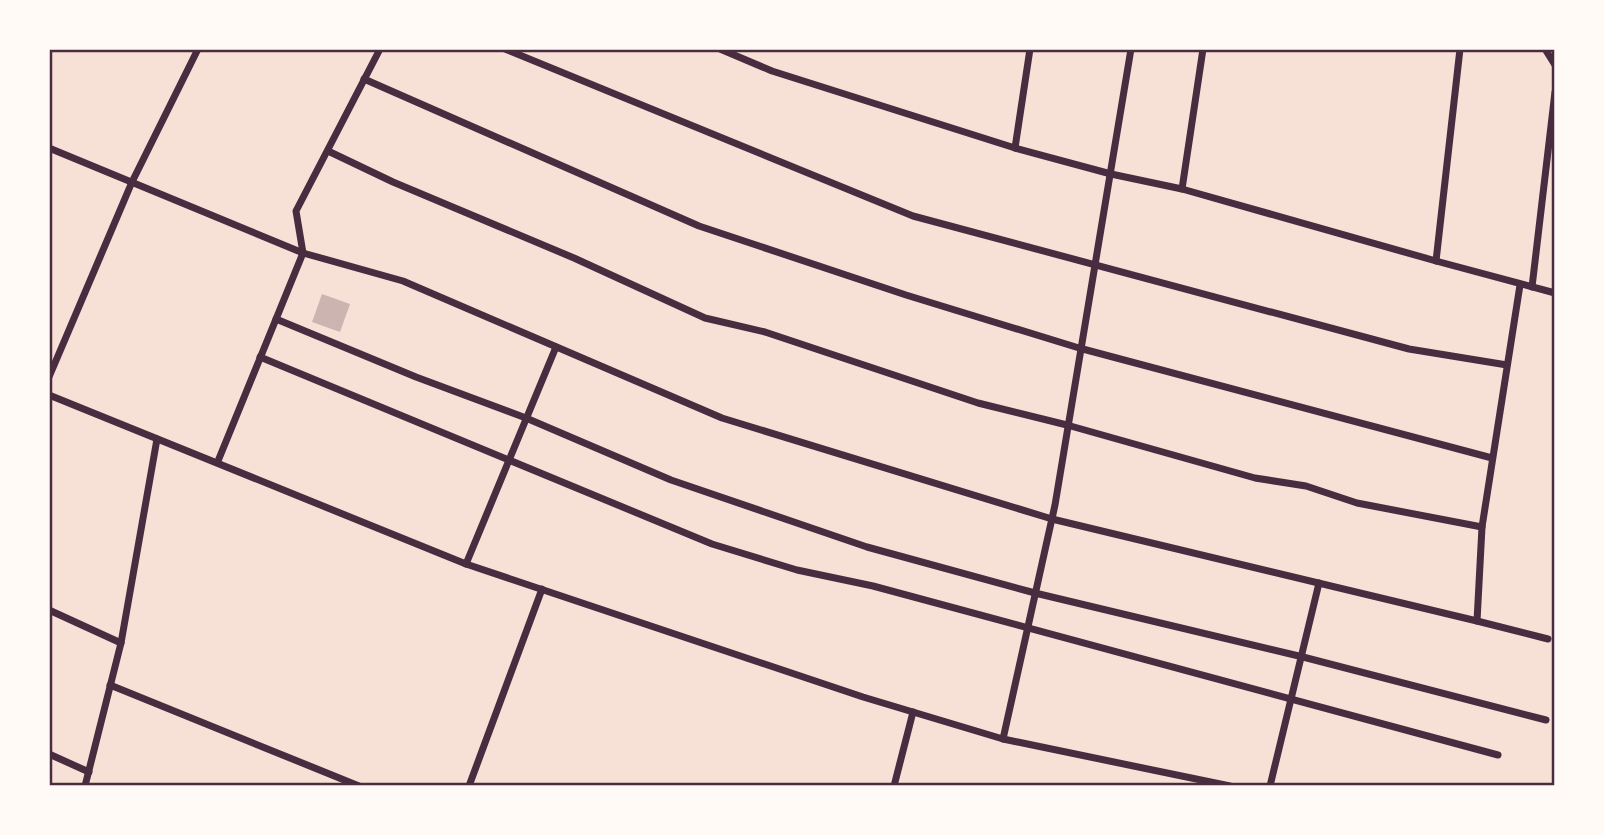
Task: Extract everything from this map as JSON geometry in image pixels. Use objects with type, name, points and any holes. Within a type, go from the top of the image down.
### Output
[{"type":"street","points":[[49,377],[132,182],[198,49]]},
{"type":"street","points":[[218,461],[303,253],[296,211],[380,49]]},
{"type":"street","points":[[505,49],[913,216],[1409,349],[1507,365]]},
{"type":"street","points":[[720,49],[772,71],[1015,148],[1111,174],[1182,189],[1555,293]]},
{"type":"street","points":[[1015,148],[1030,49]]},
{"type":"street","points":[[1003,739],[1052,519],[1131,49]]},
{"type":"street","points":[[1182,189],[1203,49]]},
{"type":"street","points":[[1436,261],[1460,49]]},
{"type":"street","points":[[1545,49],[1555,65]]},
{"type":"street","points":[[365,79],[699,226],[906,295],[1079,348],[1492,458]]},
{"type":"street","points":[[1532,287],[1555,92]]},
{"type":"street","points":[[49,148],[303,253],[403,281],[722,418],[1052,519],[1548,639]]},
{"type":"street","points":[[328,151],[705,318],[765,331],[978,404],[1067,425],[1255,478],[1306,486],[1357,503],[1482,527]]},
{"type":"street","points":[[1477,621],[1482,527],[1520,285]]},
{"type":"street","points":[[276,319],[416,377],[526,418],[684,485],[867,547],[1035,593],[1303,657],[1546,720]]},
{"type":"street","points":[[466,564],[556,347]]},
{"type":"street","points":[[260,357],[712,544],[797,569],[873,586],[1498,755]]},
{"type":"street","points":[[49,395],[218,461],[466,564],[913,712],[1003,739],[1230,786]]},
{"type":"street","points":[[85,786],[121,643],[157,439]]},
{"type":"street","points":[[1270,786],[1319,583]]},
{"type":"street","points":[[469,786],[542,589]]},
{"type":"street","points":[[49,610],[121,643]]},
{"type":"street","points":[[110,685],[359,786]]},
{"type":"street","points":[[894,786],[913,712]]},
{"type":"street","points":[[49,754],[89,772]]},
{"type":"building","points":[[322,294],[350,304],[340,332],[312,322]]}]
